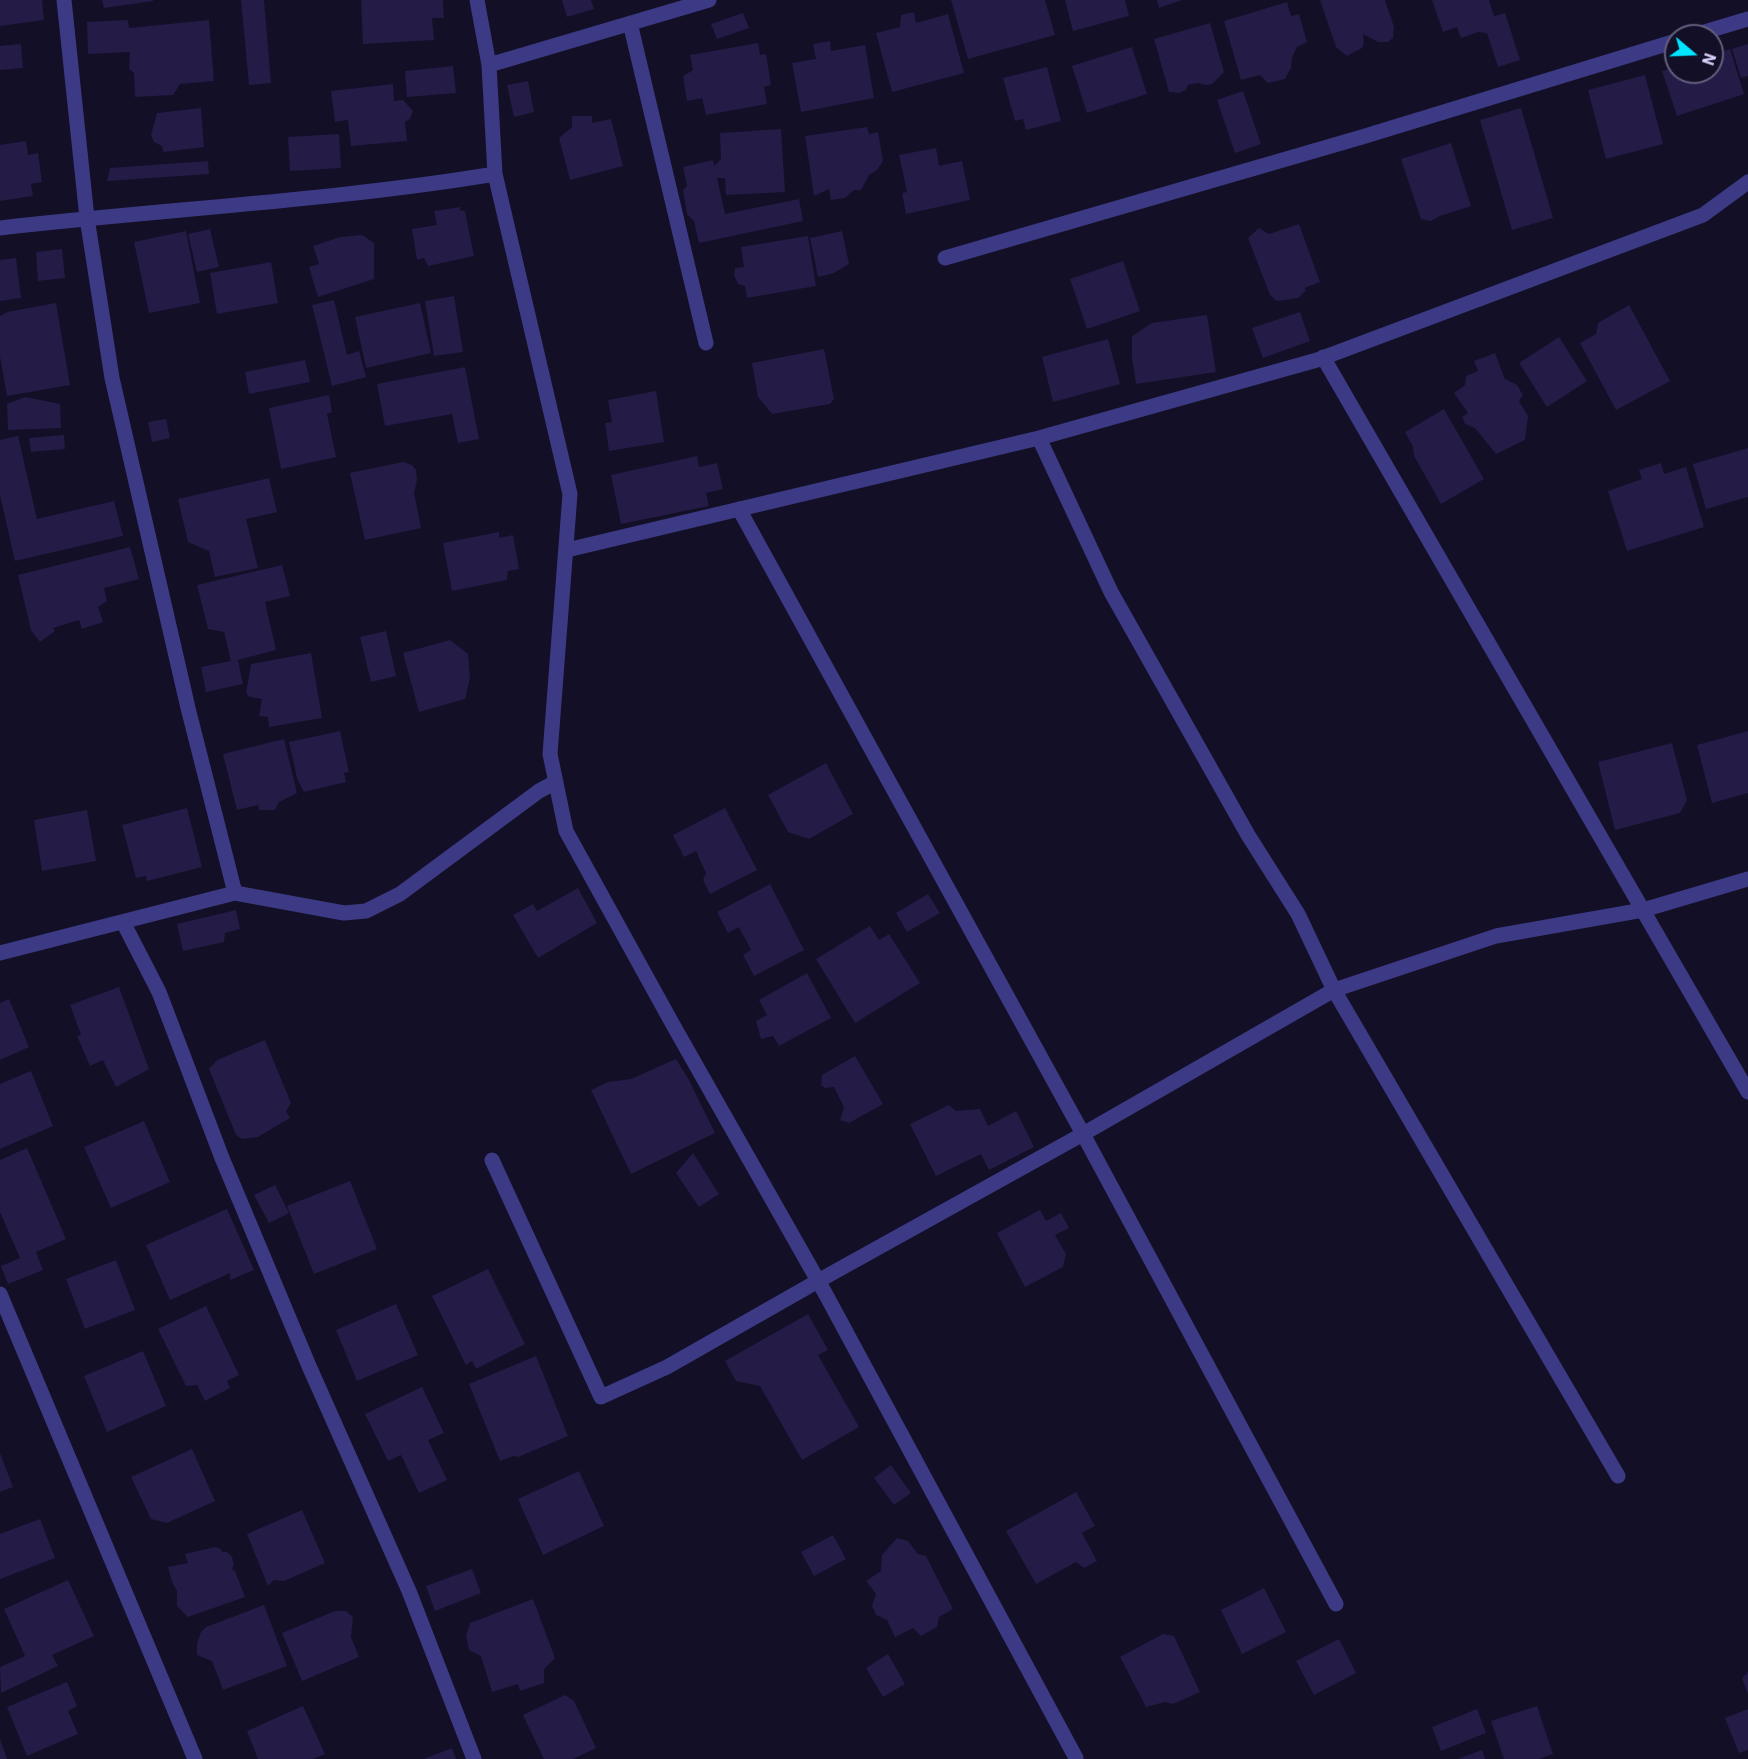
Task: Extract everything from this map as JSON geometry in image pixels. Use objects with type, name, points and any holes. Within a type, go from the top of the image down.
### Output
[{"type":"street","points":[[64,0],[87,218],[112,378],[188,708],[235,893]]},
{"type":"street","points":[[477,0],[489,65],[495,174],[570,494],[550,754],[566,831],[818,1281],[1076,1758]]},
{"type":"street","points":[[489,65],[710,0]]},
{"type":"street","points":[[1724,26],[1748,19]]},
{"type":"street","points":[[630,23],[706,342]]},
{"type":"street","points":[[945,258],[1664,45]]},
{"type":"street","points":[[0,228],[270,202],[495,174]]},
{"type":"street","points":[[567,550],[1039,438],[1323,357],[1702,215],[1748,182]]},
{"type":"street","points":[[1323,357],[1748,1092]]},
{"type":"street","points":[[1039,438],[1111,592],[1248,835],[1298,914],[1334,990],[1618,1476]]},
{"type":"street","points":[[739,509],[1083,1134],[1336,1604]]},
{"type":"street","points":[[0,953],[235,893],[344,913],[366,911],[400,894],[539,791],[556,782]]},
{"type":"street","points":[[492,1160],[601,1397],[667,1368],[1334,990],[1496,936],[1643,910],[1748,879]]},
{"type":"street","points":[[123,922],[159,992],[222,1158],[309,1366],[409,1591],[474,1759]]},
{"type":"street","points":[[0,1294],[195,1759]]},
{"type":"building","points":[[0,0],[42,0],[44,20],[0,26]]},
{"type":"building","points":[[102,0],[153,0],[153,1],[104,8]]},
{"type":"building","points":[[241,0],[264,0],[271,83],[249,85]]},
{"type":"building","points":[[361,0],[443,0],[444,18],[432,18],[434,40],[363,44]]},
{"type":"building","points":[[562,0],[591,0],[594,9],[567,17]]},
{"type":"building","points":[[951,0],[1045,0],[1055,35],[968,59]]},
{"type":"building","points":[[1065,0],[1125,0],[1129,16],[1073,31]]},
{"type":"building","points":[[1157,0],[1182,0],[1159,8]]},
{"type":"building","points":[[1320,0],[1385,0],[1394,27],[1393,38],[1388,42],[1378,42],[1363,34],[1362,48],[1347,56],[1336,47]]},
{"type":"building","points":[[1432,0],[1489,0],[1494,16],[1505,13],[1520,60],[1498,67],[1487,33],[1478,32],[1461,38],[1457,27],[1443,32]]},
{"type":"building","points":[[1287,2],[1291,16],[1299,14],[1307,42],[1297,47],[1285,79],[1268,83],[1260,75],[1241,80],[1224,21]]},
{"type":"building","points":[[914,12],[916,23],[948,14],[964,73],[892,92],[876,33],[900,27],[901,15]]},
{"type":"building","points":[[743,13],[749,28],[717,39],[711,24]]},
{"type":"building","points":[[128,20],[129,28],[209,20],[214,81],[180,84],[173,95],[135,97],[134,73],[129,69],[130,52],[88,54],[87,22]]},
{"type":"building","points":[[1210,23],[1224,72],[1212,84],[1198,83],[1188,85],[1186,90],[1179,93],[1169,92],[1154,39]]},
{"type":"building","points":[[830,41],[831,51],[865,45],[874,98],[801,112],[792,63],[816,59],[813,44]]},
{"type":"building","points":[[758,43],[760,55],[766,54],[771,85],[764,87],[767,104],[706,115],[702,98],[687,101],[683,76],[693,70],[690,55]]},
{"type":"building","points":[[21,44],[23,68],[0,70],[0,46]]},
{"type":"building","points":[[1748,44],[1748,76],[1741,78],[1732,49]]},
{"type":"building","points":[[1132,47],[1147,94],[1087,113],[1072,66]]},
{"type":"building","points":[[1730,49],[1744,94],[1677,116],[1666,84],[1724,84],[1724,51]]},
{"type":"building","points":[[453,66],[456,93],[407,97],[405,71]]},
{"type":"building","points":[[1047,67],[1061,121],[1026,130],[1023,119],[1015,121],[1003,78]]},
{"type":"building","points":[[1645,75],[1663,144],[1606,159],[1588,90]]},
{"type":"building","points":[[528,81],[534,112],[514,117],[507,85]]},
{"type":"building","points":[[393,84],[394,101],[403,100],[413,111],[410,119],[405,122],[407,141],[351,146],[348,120],[335,122],[331,91]]},
{"type":"building","points":[[1243,91],[1261,144],[1235,153],[1217,100]]},
{"type":"building","points":[[201,108],[204,147],[163,152],[162,146],[154,142],[151,135],[157,113]]},
{"type":"building","points":[[1521,108],[1553,218],[1512,230],[1480,120]]},
{"type":"building","points":[[572,116],[592,116],[592,123],[611,119],[623,166],[570,180],[559,138],[572,127]]},
{"type":"building","points":[[867,127],[869,134],[878,132],[883,161],[877,170],[869,175],[861,190],[854,190],[845,198],[831,200],[829,189],[814,196],[805,136]]},
{"type":"building","points":[[781,129],[785,192],[726,195],[725,178],[717,178],[725,214],[799,199],[803,221],[699,243],[694,221],[687,214],[683,190],[687,186],[683,167],[713,160],[714,166],[721,159],[720,133]]},
{"type":"building","points":[[339,134],[341,168],[290,171],[288,137]]},
{"type":"building","points":[[26,141],[28,155],[38,153],[42,182],[31,184],[33,196],[0,201],[0,145]]},
{"type":"building","points":[[1451,143],[1471,206],[1431,221],[1421,219],[1401,159]]},
{"type":"building","points":[[936,148],[939,166],[962,161],[970,200],[906,214],[902,193],[907,192],[899,155]]},
{"type":"building","points":[[208,161],[209,174],[107,181],[110,168]]},
{"type":"building","points":[[461,207],[459,210],[465,211],[474,256],[428,266],[424,258],[417,260],[412,229],[437,225],[434,211]]},
{"type":"building","points":[[1299,224],[1320,282],[1304,288],[1306,290],[1298,298],[1277,301],[1270,295],[1248,238],[1259,228],[1269,234]]},
{"type":"building","points":[[210,229],[219,267],[197,272],[188,234]]},
{"type":"building","points":[[186,231],[200,303],[149,313],[134,242]]},
{"type":"building","points":[[842,231],[849,264],[834,273],[818,277],[810,238]]},
{"type":"building","points":[[362,235],[374,243],[374,279],[318,297],[309,267],[319,264],[313,246],[340,237]]},
{"type":"building","points":[[808,236],[816,286],[747,298],[745,286],[738,284],[734,275],[735,268],[744,267],[741,247]]},
{"type":"building","points":[[62,249],[65,278],[38,281],[36,252]]},
{"type":"building","points":[[16,258],[21,298],[0,301],[0,260]]},
{"type":"building","points":[[1123,261],[1140,311],[1087,329],[1070,279]]},
{"type":"building","points":[[271,262],[278,303],[217,314],[210,273]]},
{"type":"building","points":[[454,296],[463,352],[434,356],[425,301]]},
{"type":"building","points":[[334,300],[347,355],[359,351],[366,377],[332,386],[312,305]]},
{"type":"building","points":[[56,303],[70,385],[7,396],[0,357],[0,316],[7,312]]},
{"type":"building","points":[[420,303],[431,353],[366,368],[355,317]]},
{"type":"building","points":[[1629,305],[1670,381],[1616,410],[1580,343],[1596,334],[1598,323]]},
{"type":"building","points":[[1300,312],[1310,341],[1263,358],[1252,328]]},
{"type":"building","points":[[1207,315],[1216,372],[1136,384],[1132,336],[1152,323]]},
{"type":"building","points":[[1559,337],[1587,381],[1547,407],[1519,363]]},
{"type":"building","points":[[1108,339],[1120,384],[1053,402],[1042,357]]},
{"type":"building","points":[[824,349],[834,399],[830,404],[772,414],[758,397],[752,363]]},
{"type":"building","points":[[1495,353],[1505,379],[1517,385],[1523,395],[1519,401],[1528,416],[1525,440],[1496,454],[1475,428],[1465,424],[1462,417],[1468,413],[1454,393],[1465,385],[1466,376],[1478,371],[1474,361]]},
{"type":"building","points":[[305,360],[310,382],[249,394],[245,372]]},
{"type":"building","points":[[465,367],[479,439],[458,443],[452,414],[385,426],[377,384]]},
{"type":"building","points":[[656,391],[664,442],[609,451],[605,423],[612,422],[608,400]]},
{"type":"building","points":[[329,395],[332,412],[327,414],[336,457],[281,469],[269,408]]},
{"type":"building","points":[[25,397],[60,404],[61,428],[8,430],[7,404]]},
{"type":"building","points":[[1444,409],[1484,479],[1441,504],[1414,456],[1413,447],[1405,432]]},
{"type":"building","points":[[166,419],[170,438],[152,442],[148,422]]},
{"type":"building","points":[[64,435],[65,449],[31,452],[29,438]]},
{"type":"building","points":[[18,436],[37,519],[114,501],[123,536],[15,561],[0,495],[0,440]]},
{"type":"building","points":[[1748,448],[1748,497],[1706,509],[1693,464]]},
{"type":"building","points":[[697,456],[699,467],[717,463],[723,489],[706,493],[709,506],[621,524],[611,475]]},
{"type":"building","points":[[403,462],[412,465],[416,470],[417,480],[414,493],[421,528],[365,540],[350,473]]},
{"type":"building","points":[[1661,463],[1664,474],[1686,467],[1704,527],[1627,551],[1608,491],[1642,479],[1639,470]]},
{"type":"building","points":[[269,478],[277,512],[246,519],[258,568],[215,577],[209,551],[188,542],[178,499]]},
{"type":"building","points":[[499,532],[499,538],[513,535],[519,569],[508,571],[507,580],[452,591],[443,543]]},
{"type":"building","points":[[130,547],[139,579],[104,588],[107,601],[98,607],[103,622],[82,629],[79,620],[53,628],[55,631],[40,642],[31,630],[18,575]]},
{"type":"building","points":[[282,565],[290,596],[265,602],[276,650],[238,660],[243,684],[206,692],[201,667],[231,661],[224,632],[208,629],[197,585]]},
{"type":"building","points":[[386,631],[396,676],[371,682],[360,637]]},
{"type":"building","points":[[450,640],[468,654],[470,678],[465,699],[419,712],[403,653]]},
{"type":"building","points":[[311,653],[322,718],[269,727],[268,717],[259,716],[262,699],[250,697],[246,693],[251,664]]},
{"type":"building","points":[[340,731],[349,772],[344,773],[346,782],[304,792],[297,778],[289,742]]},
{"type":"building","points":[[1748,731],[1748,793],[1712,803],[1697,745]]},
{"type":"building","points":[[284,739],[297,793],[279,802],[275,810],[259,810],[258,805],[237,810],[223,754]]},
{"type":"building","points":[[1672,743],[1687,800],[1680,813],[1615,830],[1598,762]]},
{"type":"building","points":[[826,763],[853,814],[809,839],[788,832],[768,795]]},
{"type":"building","points":[[187,808],[202,867],[147,881],[146,876],[136,878],[122,825]]},
{"type":"building","points":[[725,808],[757,870],[710,894],[703,880],[706,873],[696,851],[684,857],[673,835]]},
{"type":"building","points":[[87,810],[96,861],[42,871],[34,820]]},
{"type":"building","points":[[770,884],[804,950],[754,976],[743,955],[751,950],[739,927],[728,933],[717,912]]},
{"type":"building","points":[[578,888],[597,923],[538,958],[513,915],[533,904],[537,911]]},
{"type":"building","points":[[928,894],[940,913],[907,932],[896,913]]},
{"type":"building","points":[[236,910],[240,929],[225,933],[224,942],[183,951],[177,924]]},
{"type":"building","points":[[870,926],[879,940],[889,934],[920,983],[855,1023],[816,959]]},
{"type":"building","points":[[807,973],[831,1018],[779,1046],[773,1036],[761,1039],[756,1021],[767,1015],[759,1000]]},
{"type":"building","points":[[119,987],[149,1069],[116,1087],[103,1060],[90,1066],[77,1036],[81,1035],[70,1005]]},
{"type":"building","points":[[9,999],[29,1047],[0,1060],[0,1003]]},
{"type":"building","points":[[265,1040],[291,1103],[286,1111],[290,1118],[258,1137],[242,1139],[236,1135],[209,1069],[217,1060]]},
{"type":"building","points":[[855,1056],[883,1104],[849,1123],[840,1120],[844,1107],[834,1087],[825,1088],[821,1085],[822,1075]]},
{"type":"building","points":[[676,1059],[715,1133],[631,1174],[591,1090],[608,1082],[631,1079]]},
{"type":"building","points":[[31,1071],[53,1126],[0,1149],[0,1084]]},
{"type":"building","points":[[949,1105],[956,1111],[980,1109],[988,1126],[1016,1111],[1034,1147],[989,1170],[981,1154],[936,1176],[910,1124]]},
{"type":"building","points":[[144,1121],[170,1182],[111,1208],[84,1147]]},
{"type":"building","points":[[27,1148],[66,1239],[36,1252],[43,1270],[8,1284],[1,1266],[20,1258],[0,1212],[0,1160]]},
{"type":"building","points":[[693,1153],[719,1194],[699,1207],[676,1173]]},
{"type":"building","points":[[350,1181],[377,1249],[314,1274],[287,1206]]},
{"type":"building","points":[[275,1185],[289,1213],[269,1223],[254,1195]]},
{"type":"building","points":[[227,1209],[254,1270],[230,1280],[230,1273],[170,1300],[146,1245]]},
{"type":"building","points":[[1040,1210],[1046,1221],[1061,1213],[1069,1228],[1055,1235],[1066,1254],[1063,1267],[1025,1287],[997,1233]]},
{"type":"building","points":[[116,1260],[135,1310],[85,1329],[66,1279]]},
{"type":"building","points":[[488,1269],[525,1344],[476,1369],[472,1361],[466,1365],[432,1296]]},
{"type":"building","points":[[396,1304],[418,1355],[357,1381],[336,1330]]},
{"type":"building","points":[[206,1306],[239,1375],[227,1381],[230,1388],[205,1401],[197,1385],[186,1386],[158,1329]]},
{"type":"building","points":[[808,1314],[828,1350],[818,1355],[859,1427],[802,1460],[760,1386],[736,1381],[725,1361]]},
{"type":"building","points":[[143,1351],[166,1406],[107,1432],[84,1376]]},
{"type":"building","points":[[536,1356],[568,1436],[518,1457],[513,1456],[500,1461],[469,1384]]},
{"type":"building","points":[[422,1387],[444,1433],[428,1440],[447,1480],[419,1493],[401,1455],[388,1461],[365,1414]]},
{"type":"building","points":[[192,1449],[215,1501],[167,1523],[151,1519],[131,1477]]},
{"type":"building","points":[[0,1453],[13,1487],[0,1492]]},
{"type":"building","points":[[891,1465],[911,1493],[894,1505],[874,1478]]},
{"type":"building","points":[[579,1471],[604,1526],[543,1555],[518,1499]]},
{"type":"building","points":[[1076,1492],[1095,1526],[1082,1533],[1097,1561],[1084,1568],[1076,1562],[1036,1584],[1006,1531]]},
{"type":"building","points":[[302,1510],[325,1563],[284,1581],[274,1580],[268,1586],[247,1534]]},
{"type":"building","points":[[40,1519],[55,1558],[0,1579],[0,1534]]},
{"type":"building","points":[[833,1535],[846,1559],[814,1576],[801,1552]]},
{"type":"building","points":[[897,1538],[908,1541],[918,1554],[926,1556],[953,1609],[939,1617],[937,1627],[921,1636],[913,1628],[895,1637],[887,1620],[876,1615],[872,1606],[876,1594],[866,1581],[881,1571],[882,1555]]},
{"type":"building","points":[[215,1547],[232,1557],[234,1564],[232,1569],[235,1571],[245,1597],[188,1617],[177,1606],[177,1591],[168,1567],[188,1563],[185,1554]]},
{"type":"building","points":[[472,1569],[481,1593],[435,1611],[426,1586]]},
{"type":"building","points":[[68,1580],[94,1636],[52,1655],[58,1666],[1,1693],[0,1667],[25,1656],[4,1609]]},
{"type":"building","points":[[1264,1588],[1286,1632],[1242,1654],[1221,1610]]},
{"type":"building","points":[[533,1599],[555,1658],[544,1669],[544,1683],[520,1691],[518,1684],[492,1692],[481,1656],[469,1650],[466,1636],[470,1623]]},
{"type":"building","points":[[264,1605],[287,1666],[223,1690],[212,1661],[197,1655],[197,1643],[201,1632],[206,1627]]},
{"type":"building","points":[[335,1611],[346,1611],[353,1617],[351,1637],[359,1657],[302,1681],[282,1633]]},
{"type":"building","points":[[1163,1634],[1174,1636],[1200,1692],[1173,1704],[1165,1702],[1146,1707],[1120,1657]]},
{"type":"building","points":[[1339,1639],[1356,1673],[1314,1695],[1296,1661]]},
{"type":"building","points":[[888,1654],[905,1684],[883,1697],[866,1668]]},
{"type":"building","points":[[1748,1672],[1748,1694],[1742,1678]]},
{"type":"building","points":[[67,1682],[77,1706],[68,1711],[78,1734],[27,1756],[7,1707]]},
{"type":"building","points":[[565,1695],[574,1701],[596,1748],[573,1759],[544,1759],[523,1715]]},
{"type":"building","points":[[303,1706],[325,1754],[313,1759],[258,1759],[247,1731]]},
{"type":"building","points":[[1537,1706],[1553,1754],[1539,1759],[1504,1759],[1491,1721]]},
{"type":"building","points":[[1477,1709],[1486,1733],[1441,1751],[1432,1727]]},
{"type":"building","points":[[1748,1709],[1748,1750],[1739,1753],[1725,1718]]},
{"type":"building","points":[[0,1739],[7,1759],[0,1759]]},
{"type":"building","points":[[452,1748],[456,1759],[424,1759]]},
{"type":"building","points":[[1482,1750],[1485,1759],[1458,1759]]}]
